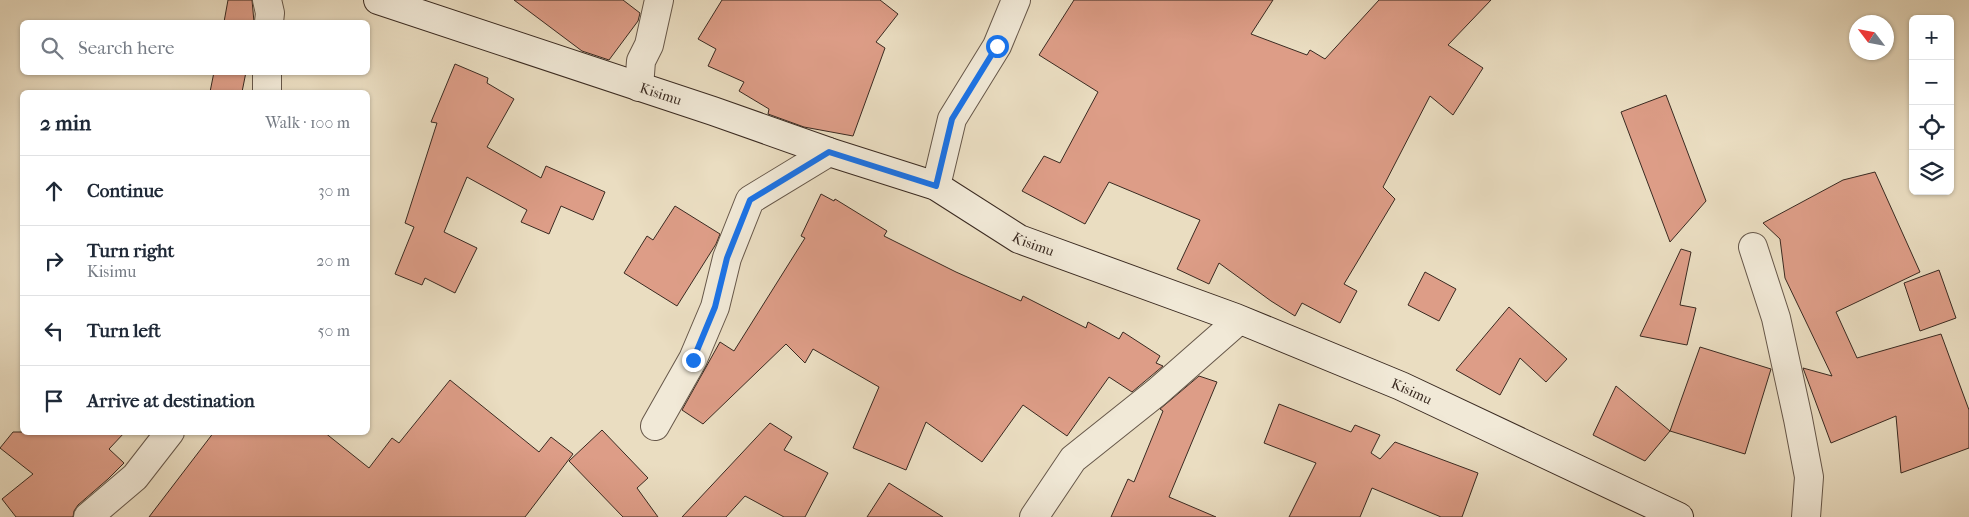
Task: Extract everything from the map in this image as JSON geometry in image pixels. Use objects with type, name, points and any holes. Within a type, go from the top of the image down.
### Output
[{"type":"street","points":[[267,0],[270,13],[269,20]]},
{"type":"street","name":"Kisimu","points":[[378,0],[713,110],[829,152],[936,186],[1019,239],[1239,320],[1401,386],[1679,517]]},
{"type":"street","points":[[639,87],[641,61],[649,45],[659,0]]},
{"type":"street","points":[[936,186],[952,119],[997,46],[1016,0]]},
{"type":"street","points":[[267,75],[267,90]]},
{"type":"street","points":[[655,426],[693,360],[715,307],[727,258],[750,200],[829,152]]},
{"type":"street","points":[[1753,246],[1776,318],[1798,419],[1809,477],[1806,517]]},
{"type":"street","points":[[1034,517],[1073,459],[1157,392],[1239,320]]},
{"type":"street","points":[[88,517],[135,477],[168,435]]},
{"type":"building","points":[[228,0],[252,0],[254,20],[224,20]]},
{"type":"building","points":[[514,0],[623,0],[640,13],[638,21],[609,60],[582,51]]},
{"type":"building","points":[[722,0],[880,0],[898,14],[876,42],[885,48],[853,136],[804,127],[768,114],[769,109],[739,91],[744,82],[708,66],[716,49],[698,39]]},
{"type":"building","points":[[1074,0],[1273,0],[1251,34],[1307,55],[1310,50],[1325,59],[1379,0],[1491,0],[1448,45],[1483,68],[1453,115],[1430,96],[1383,187],[1395,199],[1344,284],[1357,291],[1340,323],[1302,303],[1295,316],[1219,263],[1209,284],[1177,269],[1200,220],[1109,182],[1085,224],[1022,191],[1044,156],[1060,163],[1098,92],[1039,55]]},
{"type":"building","points":[[455,64],[488,78],[487,83],[514,99],[487,147],[541,178],[546,166],[605,192],[593,220],[561,206],[549,234],[521,222],[527,210],[467,177],[444,232],[477,248],[455,293],[425,278],[422,285],[395,274],[414,227],[405,223],[437,123],[431,122]]},
{"type":"building","points":[[213,75],[245,75],[242,90],[210,90]]},
{"type":"building","points":[[1666,95],[1706,201],[1670,242],[1621,112]]},
{"type":"building","points":[[1875,172],[1920,272],[1836,312],[1857,358],[1941,334],[1969,410],[1969,448],[1901,473],[1896,416],[1831,443],[1803,368],[1832,376],[1785,278],[1780,239],[1763,223],[1843,180]]},
{"type":"building","points":[[821,194],[834,201],[835,199],[887,231],[884,236],[956,272],[1021,301],[1023,296],[1086,328],[1088,322],[1119,339],[1123,332],[1160,356],[1156,363],[1163,366],[1132,392],[1109,377],[1067,436],[1023,405],[982,462],[926,422],[906,470],[853,448],[879,387],[813,349],[805,363],[786,344],[703,424],[682,410],[720,342],[734,351],[805,238],[801,236]]},
{"type":"building","points":[[675,206],[720,234],[716,244],[677,306],[624,273],[647,236],[653,240]]},
{"type":"building","points":[[1681,249],[1691,252],[1680,305],[1696,308],[1687,345],[1640,336]]},
{"type":"building","points":[[1939,270],[1956,318],[1920,331],[1904,283]]},
{"type":"building","points":[[1425,272],[1456,289],[1439,321],[1408,305]]},
{"type":"building","points":[[1509,307],[1567,359],[1546,382],[1520,358],[1500,395],[1456,370]]},
{"type":"building","points":[[1700,347],[1771,369],[1745,454],[1670,431]]},
{"type":"building","points":[[1199,376],[1217,382],[1169,497],[1216,517],[1111,517],[1128,479],[1134,482],[1163,411],[1160,409]]},
{"type":"building","points":[[450,380],[539,452],[551,437],[573,454],[525,517],[149,517],[212,435],[328,435],[369,468],[392,438],[399,443]]},
{"type":"building","points":[[1616,386],[1670,431],[1645,461],[1593,435]]},
{"type":"building","points":[[1279,404],[1351,432],[1355,425],[1380,435],[1371,453],[1380,459],[1395,442],[1478,473],[1462,517],[1441,517],[1372,488],[1360,517],[1289,517],[1316,463],[1264,443]]},
{"type":"building","points":[[770,423],[792,437],[784,450],[828,473],[805,517],[784,517],[745,496],[726,517],[682,517]]},
{"type":"building","points":[[602,430],[648,478],[637,488],[658,517],[623,517],[569,461]]},
{"type":"building","points":[[13,432],[20,432],[20,435],[122,435],[109,449],[124,463],[78,505],[73,517],[16,517],[2,499],[33,474],[0,448]]},
{"type":"building","points":[[889,483],[943,517],[867,517]]},
{"type":"route","points":[[693,360],[715,307],[727,258],[750,200],[829,152],[936,186],[952,119],[997,46]]}]
